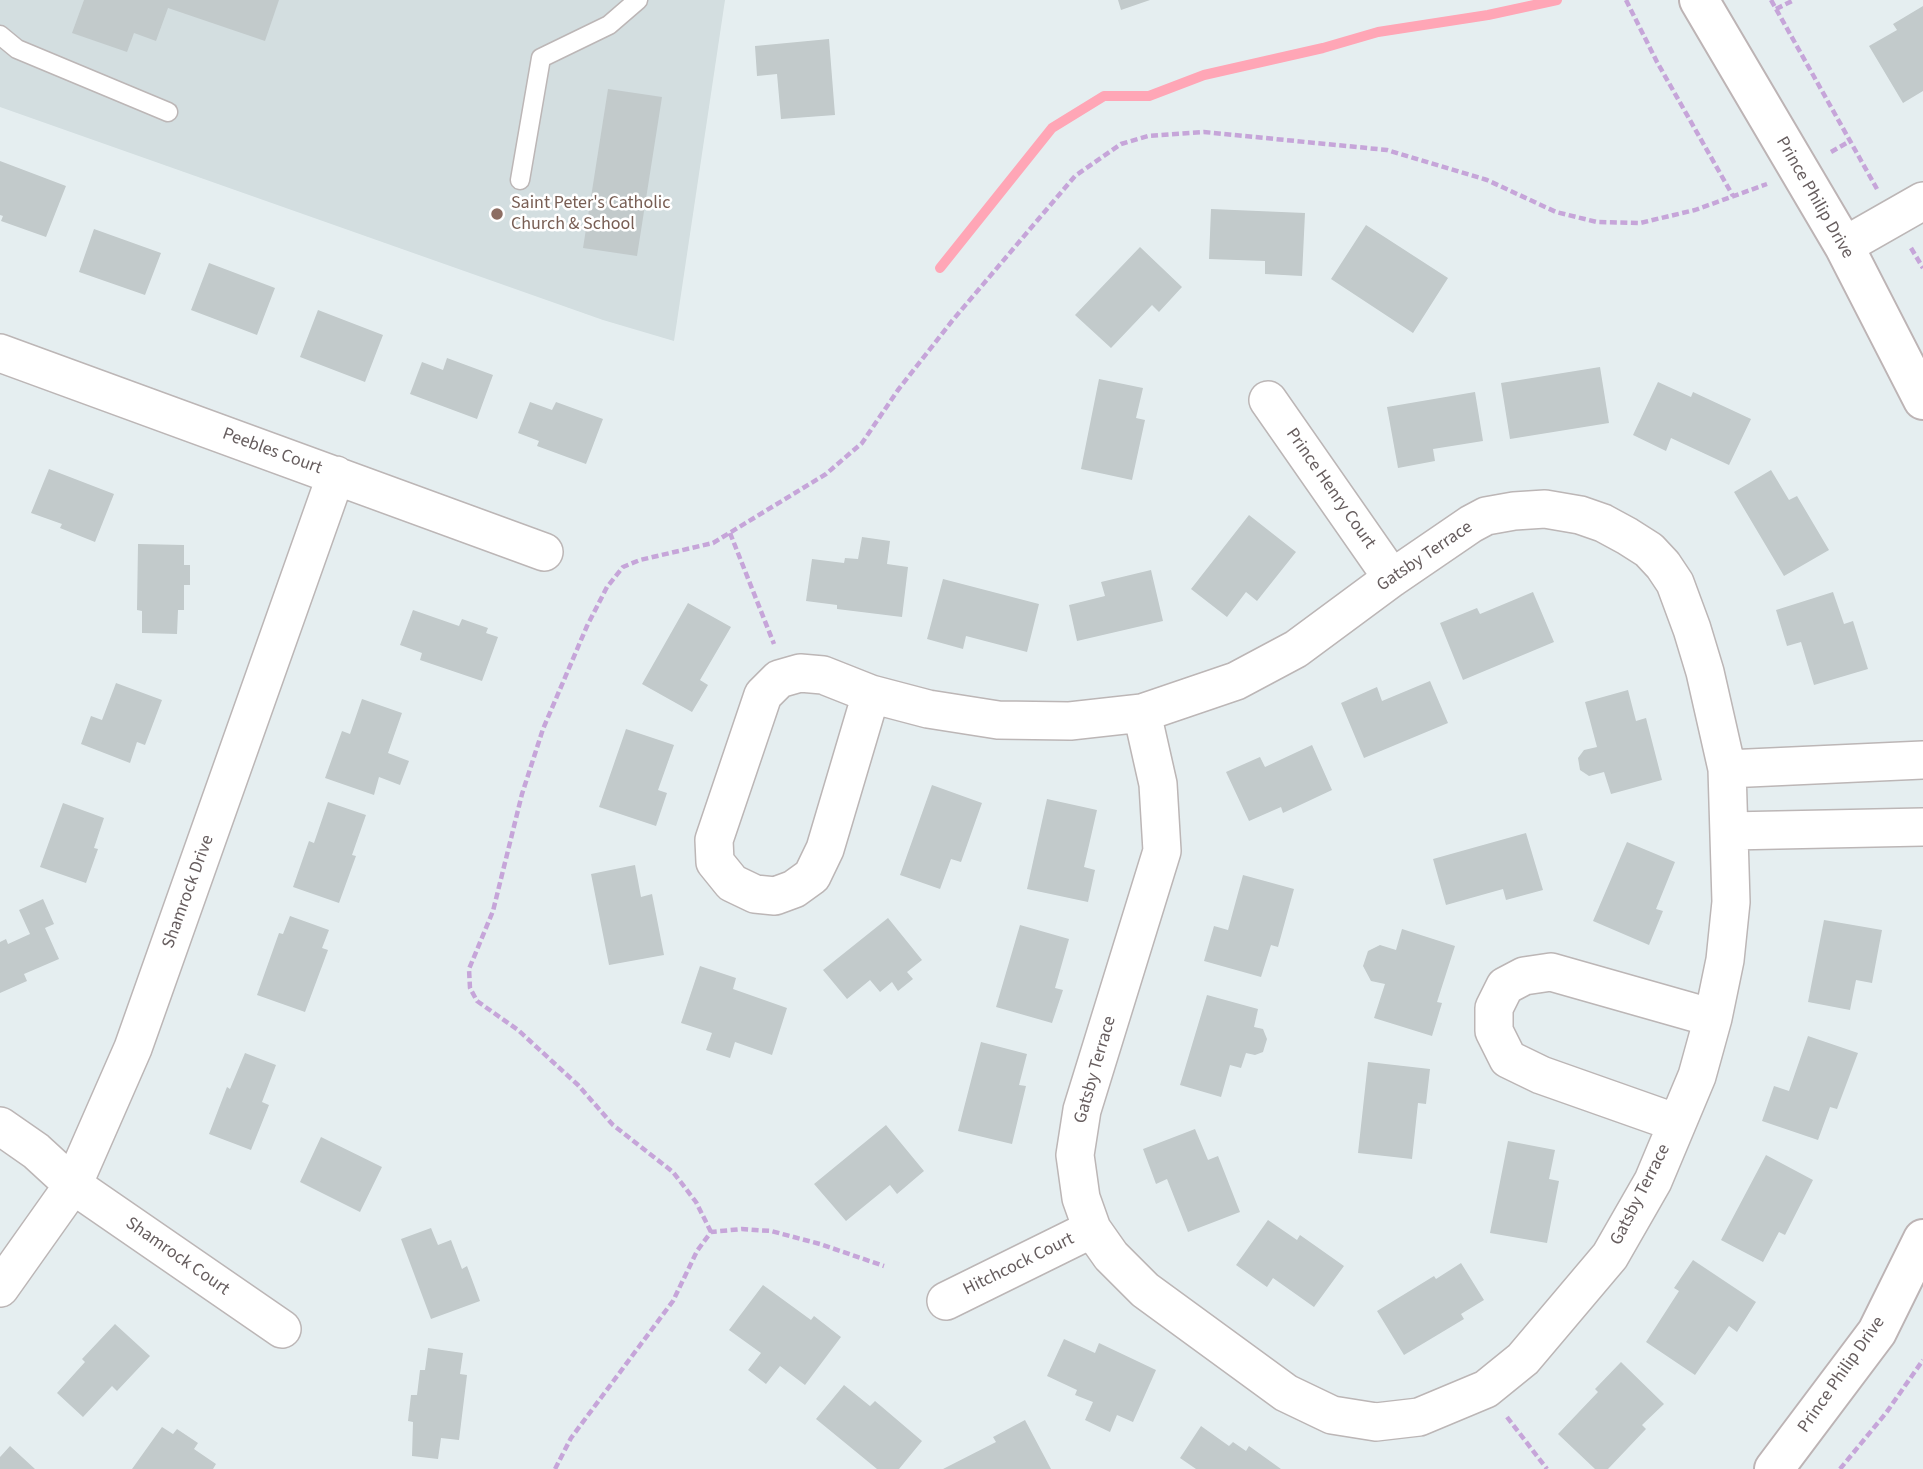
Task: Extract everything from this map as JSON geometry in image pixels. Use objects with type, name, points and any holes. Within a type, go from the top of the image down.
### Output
[{"type":"street","name":"Prince Philip Drive","points":[[1699,0],[1843,246],[1923,400]]},
{"type":"street","points":[[1843,246],[1908,209]]},
{"type":"street","name":"Peebles Court","points":[[0,353],[544,552]]},
{"type":"street","name":"Prince Henry Court","points":[[1268,400],[1392,578]]},
{"type":"street","name":"Shamrock Drive","points":[[0,1288],[73,1185],[133,1048],[336,475]]},
{"type":"street","name":"Gatsby Terrace","points":[[788,677],[800,673],[823,674],[871,694],[928,709],[998,720],[1070,721],[1142,713],[1236,681],[1296,649],[1392,578],[1486,516],[1545,509],[1580,515],[1603,523],[1649,550],[1675,583],[1705,672],[1727,769],[1731,902],[1725,960],[1697,1076],[1653,1181],[1610,1256],[1523,1359],[1486,1390],[1419,1417],[1376,1422],[1332,1415],[1286,1393],[1145,1290],[1111,1256],[1092,1228],[1081,1198],[1075,1156],[1082,1110],[1162,850],[1158,784],[1142,713]]},
{"type":"street","points":[[788,677],[779,679],[763,695],[714,841],[715,862],[732,883],[755,894],[775,896],[794,889],[813,876],[825,849],[871,694]]},
{"type":"street","points":[[1727,769],[1923,760]]},
{"type":"street","points":[[1730,831],[1923,827]]},
{"type":"street","points":[[1677,1123],[1541,1075],[1508,1059],[1494,1031],[1494,1007],[1505,986],[1524,976],[1551,972],[1713,1018]]},
{"type":"street","name":"Shamrock Court","points":[[0,1126],[36,1151],[73,1185],[282,1329]]},
{"type":"street","name":"Hitchcock Court","points":[[946,1301],[1092,1228]]},
{"type":"street","name":"Prince Philip Drive","points":[[1774,1469],[1877,1332],[1923,1239]]},
{"type":"lane","points":[[520,180],[541,58],[609,25],[638,0]]},
{"type":"lane","points":[[0,35],[17,49],[168,112]]},
{"type":"path","points":[[1626,0],[1657,62],[1733,196]]},
{"type":"path","points":[[1771,0],[1850,141],[1908,209],[1923,268]]},
{"type":"path","points":[[1776,9],[1794,0]]},
{"type":"path","points":[[711,1232],[696,1202],[673,1172],[613,1125],[578,1085],[518,1030],[477,1001],[470,988],[469,969],[493,911],[522,794],[543,729],[587,626],[607,587],[623,566],[713,543],[826,474],[862,443],[898,390],[952,321],[1066,186],[1075,176],[1121,144],[1148,136],[1205,132],[1387,150],[1487,180],[1556,212],[1597,222],[1640,223],[1695,210],[1733,196],[1798,169],[1850,141]]},
{"type":"path","points":[[730,533],[788,677]]},
{"type":"path","points":[[555,1469],[571,1438],[673,1301],[697,1251],[711,1232],[742,1228],[771,1231],[884,1266]]},
{"type":"path","points":[[1840,1469],[1886,1413],[1923,1360]]},
{"type":"path","points":[[1486,1390],[1547,1469]]},
{"type":"shaded area","name":"Saint Peter's Catholic Church & School","points":[[0,0],[725,0],[674,341],[603,320],[0,107]]},
{"type":"building","points":[[84,0],[279,0],[265,41],[168,8],[156,41],[134,33],[127,52],[72,33]]},
{"type":"building","points":[[1118,0],[1150,0],[1121,10]]},
{"type":"building","points":[[1923,6],[1923,91],[1903,103],[1869,46],[1897,30],[1893,24]]},
{"type":"building","points":[[829,39],[835,115],[781,119],[777,74],[757,76],[755,46]]},
{"type":"building","points":[[608,89],[662,97],[637,256],[583,248]]},
{"type":"building","points":[[0,161],[66,186],[46,237],[1,221]]},
{"type":"building","points":[[1211,209],[1305,213],[1302,276],[1265,274],[1265,261],[1209,259]]},
{"type":"building","points":[[1366,225],[1448,278],[1413,333],[1331,279]]},
{"type":"building","points":[[94,229],[161,253],[145,295],[79,272]]},
{"type":"building","points":[[1140,247],[1182,287],[1159,312],[1152,305],[1111,348],[1075,315]]},
{"type":"building","points":[[209,263],[275,288],[257,335],[191,310]]},
{"type":"building","points":[[318,310],[383,335],[365,382],[300,357]]},
{"type":"building","points":[[447,358],[493,375],[477,419],[410,394],[422,362],[443,370]]},
{"type":"building","points":[[1600,367],[1609,423],[1510,439],[1501,383]]},
{"type":"building","points":[[1099,379],[1143,388],[1136,418],[1145,420],[1132,480],[1081,469]]},
{"type":"building","points":[[1658,382],[1691,397],[1693,392],[1751,419],[1729,465],[1671,438],[1666,451],[1633,435]]},
{"type":"building","points":[[1475,392],[1483,441],[1433,449],[1435,461],[1398,468],[1387,407]]},
{"type":"building","points":[[530,402],[552,410],[556,402],[603,419],[586,464],[537,446],[539,441],[518,433]]},
{"type":"building","points":[[49,469],[114,494],[95,542],[60,528],[62,524],[31,513]]},
{"type":"building","points":[[1771,470],[1789,500],[1797,496],[1829,550],[1784,576],[1734,492]]},
{"type":"building","points":[[1249,515],[1296,552],[1257,601],[1246,592],[1227,617],[1191,589]]},
{"type":"building","points":[[862,537],[890,541],[887,564],[908,567],[902,617],[837,609],[837,605],[806,601],[812,559],[844,563],[845,558],[858,559]]},
{"type":"building","points":[[138,544],[184,545],[184,565],[190,565],[190,585],[184,585],[184,610],[178,610],[177,634],[142,633],[142,611],[137,610]]},
{"type":"building","points":[[1151,570],[1163,621],[1077,641],[1069,605],[1105,596],[1101,582]]},
{"type":"building","points":[[943,579],[1039,604],[1027,652],[966,636],[963,649],[927,639]]},
{"type":"building","points":[[1533,592],[1554,642],[1463,680],[1440,623],[1477,608],[1480,614]]},
{"type":"building","points":[[1833,592],[1844,624],[1853,621],[1868,669],[1814,685],[1801,642],[1787,646],[1776,610]]},
{"type":"building","points":[[688,603],[731,627],[700,680],[708,685],[692,712],[642,684]]},
{"type":"building","points":[[413,610],[459,626],[462,619],[488,628],[486,633],[498,637],[482,681],[420,660],[422,653],[400,645]]},
{"type":"building","points":[[1430,681],[1448,723],[1364,758],[1341,703],[1377,687],[1382,701]]},
{"type":"building","points":[[116,683],[162,700],[145,745],[137,742],[130,763],[81,744],[91,716],[102,720]]},
{"type":"building","points":[[1628,690],[1636,721],[1646,718],[1662,780],[1611,794],[1604,772],[1589,776],[1580,770],[1578,758],[1584,750],[1597,747],[1585,702]]},
{"type":"building","points":[[362,699],[402,713],[388,753],[409,761],[400,785],[379,777],[374,795],[325,778],[342,731],[350,734]]},
{"type":"building","points":[[626,729],[674,745],[658,790],[667,793],[656,826],[599,807]]},
{"type":"building","points":[[1312,745],[1332,790],[1283,813],[1281,807],[1249,821],[1226,772],[1260,757],[1265,767]]},
{"type":"building","points":[[932,785],[982,803],[961,862],[951,859],[940,889],[900,875]]},
{"type":"building","points":[[1047,799],[1097,810],[1084,867],[1095,870],[1088,902],[1027,889]]},
{"type":"building","points":[[328,802],[366,815],[352,855],[356,856],[339,903],[293,887],[309,841],[314,843]]},
{"type":"building","points":[[63,803],[104,818],[94,848],[98,849],[86,883],[40,867]]},
{"type":"building","points":[[1526,833],[1543,890],[1506,900],[1503,889],[1446,905],[1433,859]]},
{"type":"building","points":[[1627,842],[1675,862],[1656,909],[1663,911],[1649,945],[1593,921]]},
{"type":"building","points":[[635,865],[641,897],[652,894],[664,955],[609,965],[591,874]]},
{"type":"building","points":[[1243,875],[1294,889],[1278,947],[1271,945],[1261,977],[1204,961],[1214,926],[1228,930]]},
{"type":"building","points":[[43,899],[54,924],[45,928],[59,959],[24,974],[27,981],[0,993],[0,942],[6,939],[8,944],[30,934],[19,910]]},
{"type":"building","points":[[290,916],[329,930],[322,948],[328,950],[305,1012],[257,995],[279,933],[283,934]]},
{"type":"building","points":[[888,918],[922,960],[907,972],[913,979],[898,991],[892,982],[880,992],[870,980],[847,999],[823,970]]},
{"type":"building","points":[[1824,920],[1882,930],[1872,983],[1856,980],[1850,1010],[1808,1002]]},
{"type":"building","points":[[1020,925],[1069,939],[1055,988],[1063,990],[1052,1023],[996,1007]]},
{"type":"building","points":[[1402,929],[1455,946],[1437,1002],[1442,1003],[1432,1036],[1374,1018],[1385,984],[1371,981],[1363,966],[1368,951],[1380,945],[1396,950]]},
{"type":"building","points":[[700,966],[736,978],[733,989],[787,1008],[772,1055],[735,1042],[730,1058],[706,1050],[712,1033],[681,1023]]},
{"type":"building","points":[[1207,995],[1258,1009],[1254,1027],[1263,1029],[1267,1039],[1263,1052],[1255,1055],[1246,1053],[1241,1068],[1230,1065],[1221,1097],[1180,1085]]},
{"type":"building","points":[[1808,1036],[1858,1053],[1837,1109],[1830,1107],[1818,1140],[1762,1121],[1774,1086],[1789,1091]]},
{"type":"building","points":[[981,1042],[1027,1054],[1019,1085],[1026,1086],[1012,1144],[958,1131]]},
{"type":"building","points":[[245,1053],[276,1065],[262,1102],[269,1105],[251,1150],[209,1134],[227,1087],[230,1089]]},
{"type":"building","points":[[1368,1062],[1430,1069],[1426,1104],[1418,1103],[1412,1159],[1358,1153]]},
{"type":"building","points":[[886,1125],[924,1171],[897,1194],[890,1185],[846,1221],[814,1184]]},
{"type":"building","points":[[1195,1129],[1208,1160],[1218,1156],[1240,1212],[1188,1232],[1167,1179],[1156,1184],[1143,1149]]},
{"type":"building","points":[[321,1137],[382,1167],[360,1212],[300,1182]]},
{"type":"building","points":[[1508,1141],[1555,1150],[1549,1179],[1559,1181],[1547,1243],[1490,1233]]},
{"type":"building","points":[[1766,1155],[1813,1180],[1785,1235],[1779,1232],[1763,1262],[1721,1240]]},
{"type":"building","points":[[1268,1220],[1297,1240],[1300,1235],[1344,1266],[1314,1307],[1273,1278],[1267,1287],[1236,1265]]},
{"type":"building","points":[[431,1228],[438,1245],[451,1240],[462,1269],[467,1266],[480,1301],[431,1319],[401,1239]]},
{"type":"building","points":[[1693,1260],[1756,1302],[1737,1332],[1729,1326],[1695,1375],[1646,1342],[1679,1291],[1674,1288]]},
{"type":"building","points":[[1461,1263],[1484,1300],[1461,1314],[1464,1319],[1404,1355],[1377,1311],[1434,1276],[1436,1279]]},
{"type":"building","points":[[763,1285],[811,1320],[814,1316],[841,1337],[805,1385],[780,1366],[766,1384],[748,1370],[761,1353],[729,1330]]},
{"type":"building","points":[[115,1324],[150,1356],[117,1391],[112,1386],[83,1417],[57,1393],[85,1362],[82,1359]]},
{"type":"building","points":[[1064,1339],[1095,1353],[1099,1343],[1156,1370],[1133,1422],[1117,1415],[1110,1432],[1085,1420],[1093,1402],[1075,1395],[1077,1390],[1047,1376]]},
{"type":"building","points":[[428,1348],[463,1353],[460,1374],[467,1375],[459,1440],[441,1438],[438,1459],[412,1456],[413,1422],[408,1421],[411,1395],[417,1395],[420,1370],[425,1370]]},
{"type":"building","points":[[1621,1362],[1664,1404],[1642,1425],[1646,1429],[1608,1469],[1595,1469],[1558,1434],[1598,1392],[1595,1389]]},
{"type":"building","points":[[844,1385],[870,1406],[875,1401],[922,1441],[899,1469],[877,1469],[816,1419]]},
{"type":"building","points":[[1025,1420],[1051,1469],[943,1469],[996,1442],[993,1437]]},
{"type":"building","points":[[1201,1426],[1229,1446],[1233,1442],[1246,1451],[1249,1446],[1281,1469],[1196,1469],[1180,1458]]},
{"type":"building","points":[[162,1427],[173,1434],[177,1429],[198,1443],[194,1449],[216,1464],[213,1469],[132,1469]]},
{"type":"building","points":[[10,1446],[35,1469],[0,1469],[0,1457]]},
{"type":"waterway","points":[[940,268],[1052,128],[1104,96],[1149,96],[1204,75],[1323,48],[1378,32],[1488,15],[1557,0]]},
{"type":"place","name":"Saint Peter's Catholic Church & School","points":[[497,214]]}]
